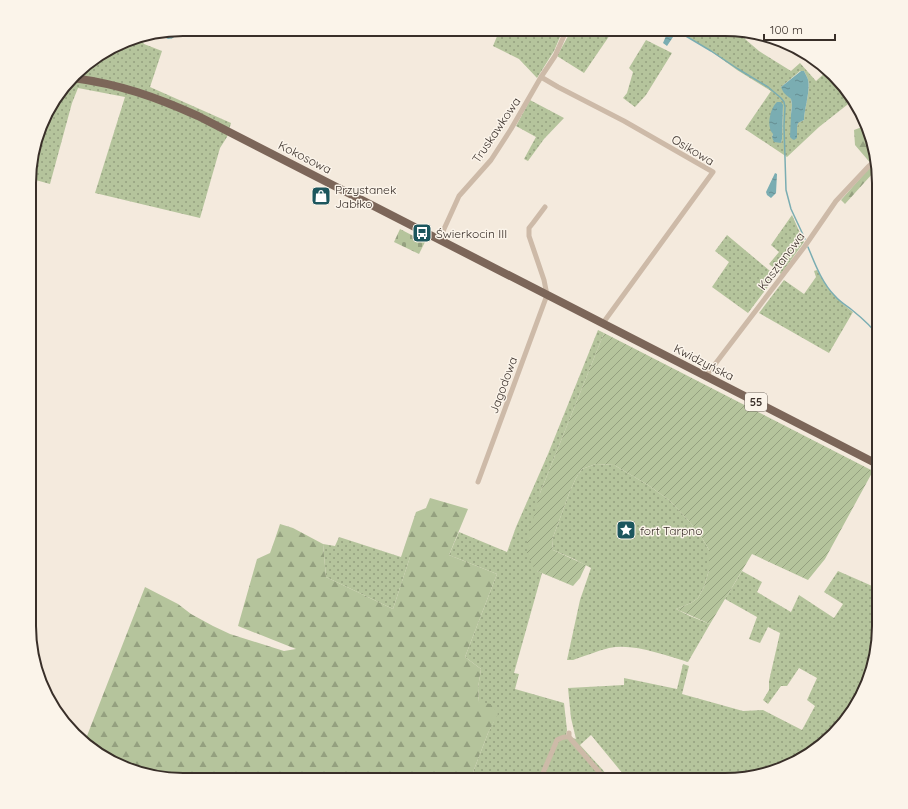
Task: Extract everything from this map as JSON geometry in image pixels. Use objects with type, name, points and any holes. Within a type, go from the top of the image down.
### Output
[{"type":"main road","name":"Kokosowa","points":[[79,79],[111,84],[173,105],[222,128],[603,323]]},
{"type":"main road","name":"Kwidzyńska","points":[[603,323],[872,461]]},
{"type":"street","name":"Truskawkowa","points":[[439,240],[459,196],[491,160],[555,56],[564,36]]},
{"type":"street","name":"Osikowa","points":[[541,77],[624,121],[713,172],[603,323]]},
{"type":"street","name":"Kasztanowa","points":[[706,376],[805,246],[836,201],[871,164]]},
{"type":"street","points":[[545,207],[529,228],[529,236],[544,280],[547,295]]},
{"type":"street","name":"Jagodowa","points":[[478,482],[547,295]]},
{"type":"street","points":[[543,773],[557,740],[569,735],[600,773]]},
{"type":"green space","points":[[497,36],[560,36],[554,51],[537,78],[519,59],[493,46]]},
{"type":"green space","points":[[568,36],[609,36],[584,73],[557,56]]},
{"type":"green space","points":[[685,36],[746,37],[745,39],[759,51],[791,71],[800,63],[816,81],[823,74],[842,94],[848,104],[819,127],[787,157],[745,129],[771,91],[737,70],[708,49]],"holes":[[[800,71],[804,71],[809,86],[804,120],[798,123],[797,138],[791,114],[791,99],[781,87]],[[783,105],[781,143],[772,137]]]},
{"type":"green space","points":[[646,40],[672,53],[646,95],[635,107],[623,98],[627,93],[633,72],[629,68]]},
{"type":"green space","points":[[143,42],[144,44],[162,51],[150,87],[231,123],[227,137],[220,148],[200,218],[95,193],[125,97],[78,88],[72,103],[50,184],[36,180],[36,174],[41,145],[51,118],[66,94],[79,79],[94,66],[127,47]]},
{"type":"green space","points":[[530,100],[564,118],[544,139],[528,161],[524,159],[536,137],[516,126]]},
{"type":"green space","points":[[861,127],[871,164],[855,145],[854,130]]},
{"type":"green space","points":[[871,166],[872,174],[845,204],[841,200]]},
{"type":"green space","points":[[792,215],[804,242],[781,274],[769,264],[779,252],[771,245]]},
{"type":"green space","points":[[400,229],[425,242],[419,254],[394,242]]},
{"type":"green space","points":[[727,235],[776,276],[748,313],[712,287],[729,262],[715,251]]},
{"type":"green space","points":[[817,270],[832,293],[853,312],[829,353],[759,313],[784,280],[804,294],[816,277],[814,271]]},
{"type":"green space","points":[[598,330],[604,333],[540,493],[537,571],[542,573],[514,673],[519,674],[515,689],[564,703],[567,730],[566,736],[576,739],[571,718],[568,688],[624,685],[624,678],[677,689],[683,664],[689,666],[682,694],[743,711],[763,710],[802,730],[815,706],[807,700],[817,678],[799,668],[787,686],[781,686],[768,704],[763,700],[769,690],[769,681],[780,633],[768,627],[760,643],[749,639],[757,617],[725,599],[742,571],[762,582],[757,592],[791,612],[799,595],[834,618],[843,604],[824,592],[838,571],[872,586],[872,635],[867,664],[857,691],[842,715],[829,730],[814,743],[790,758],[763,768],[744,772],[622,773],[591,735],[580,745],[605,773],[473,773],[494,721],[479,702],[478,688],[481,669],[465,657],[497,574],[449,555],[459,532],[507,552],[516,527],[548,454]]},
{"type":"green space","points":[[604,333],[872,470],[825,559],[808,580],[752,554],[710,624],[676,609],[691,603],[698,598],[704,587],[709,570],[709,550],[689,521],[669,500],[648,485],[614,465],[596,464],[582,469],[570,491],[552,540],[553,550],[586,565],[580,578],[573,586],[537,571],[527,556],[527,542],[540,493]]},
{"type":"green space","name":"fort Tarpno","points":[[596,464],[614,465],[648,485],[669,500],[689,521],[709,550],[709,570],[704,587],[698,598],[691,603],[676,609],[710,624],[688,662],[648,650],[628,647],[604,649],[573,660],[567,660],[580,600],[591,568],[553,550],[552,540],[576,478],[582,469]]},
{"type":"green space","points":[[430,498],[468,509],[449,555],[497,574],[465,657],[481,669],[478,688],[479,702],[491,704],[498,714],[488,733],[473,773],[174,773],[145,768],[127,762],[94,743],[87,737],[145,587],[178,604],[191,614],[230,634],[284,651],[296,649],[238,626],[257,559],[270,553],[280,524],[293,528],[323,544],[326,577],[393,609],[410,557],[401,557],[416,512],[426,508]]},
{"type":"green space","points":[[339,537],[401,557],[410,557],[393,609],[326,577],[323,544],[335,546]]},
{"type":"water","points":[[175,36],[170,39],[164,37]]},
{"type":"water","points":[[666,36],[674,36],[667,46],[663,43]]},
{"type":"water","points":[[801,71],[804,71],[809,86],[804,120],[798,123],[797,138],[794,140],[790,137],[791,99],[786,95],[781,87]]},
{"type":"water","points":[[777,102],[781,102],[783,105],[781,143],[774,142],[769,122],[772,109]]},
{"type":"water","points":[[775,173],[777,174],[776,193],[771,198],[766,192]]},
{"type":"waterway","points":[[686,36],[768,87],[784,102],[786,190],[791,209],[805,239]]},
{"type":"waterway","points":[[808,247],[819,273],[830,291],[872,329]]},
{"type":"place","name":"Przystanek Jabłko","points":[[321,196]]},
{"type":"place","name":"Świerkocin III","points":[[422,233]]},
{"type":"place","name":"fort Tarpno","points":[[626,530]]}]
